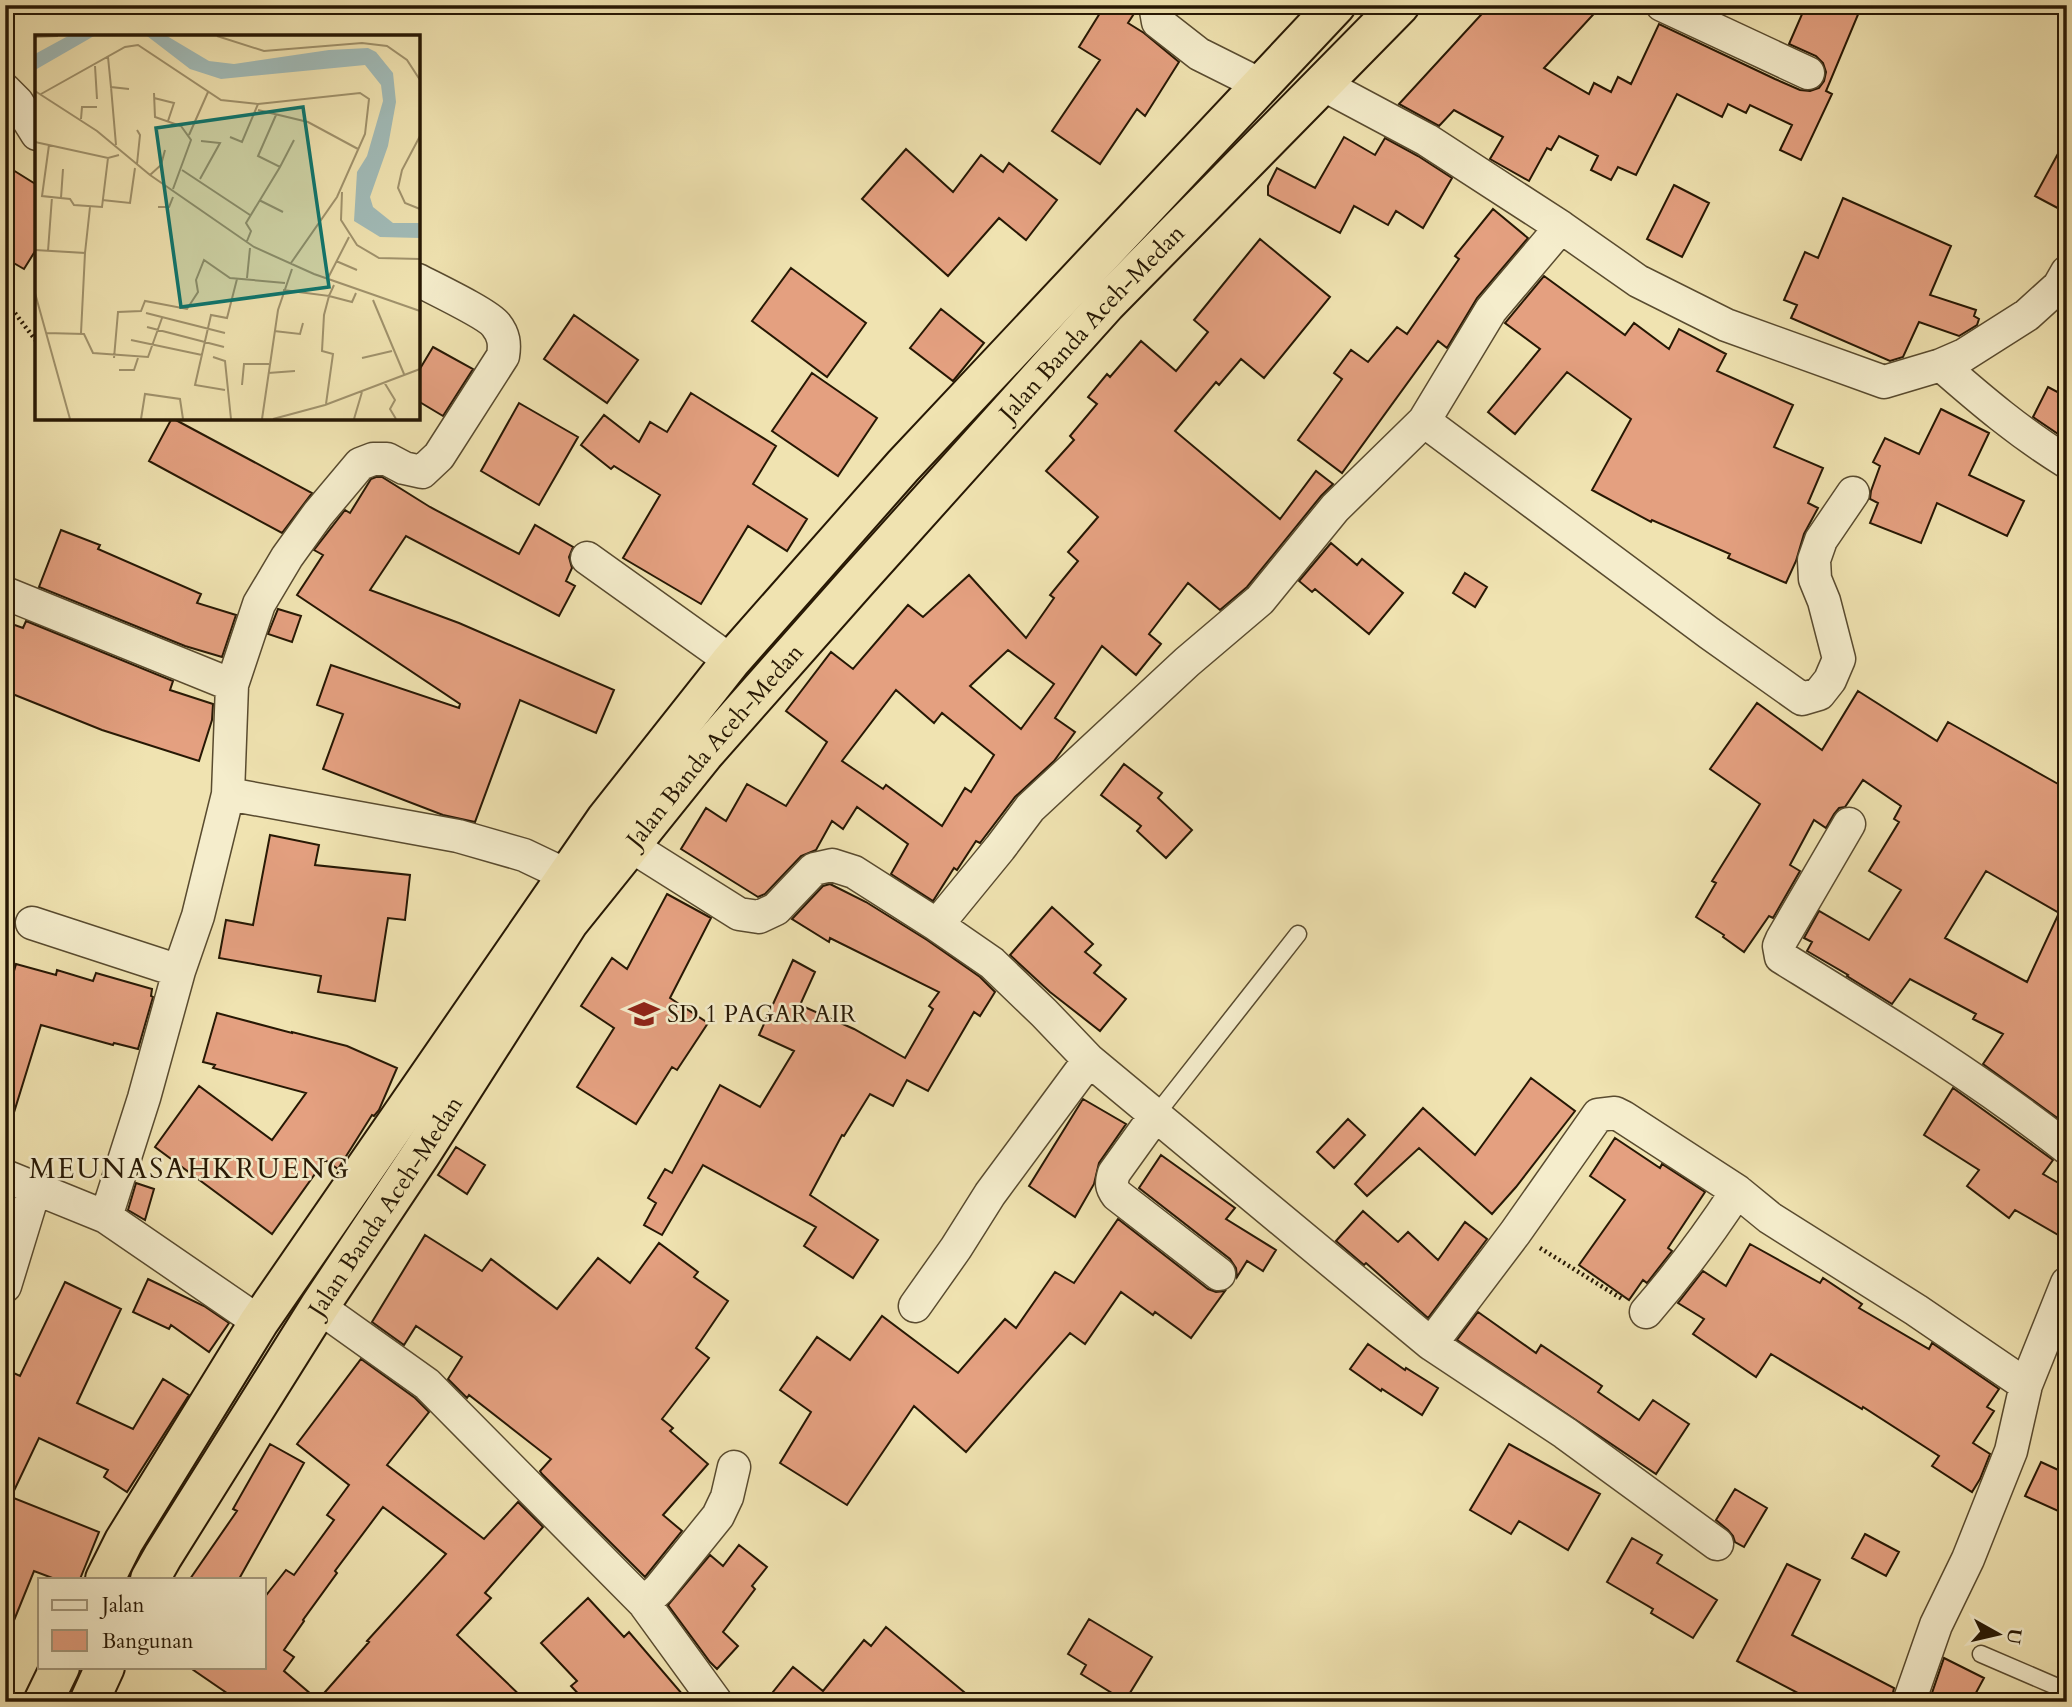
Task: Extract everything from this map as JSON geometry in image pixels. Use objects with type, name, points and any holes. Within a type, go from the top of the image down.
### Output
[{"type":"highway","name":"Jalan Banda Aceh-Medan","points":[[106,1578],[124,1541],[259,1322],[606,819],[731,661],[903,466],[1336,5]]},
{"type":"highway","name":"Jalan Banda Aceh-Medan","points":[[151,1578],[319,1307],[421,1154],[569,922],[704,754],[1106,304],[1400,5]]},
{"type":"highway","points":[[43,1702],[60,1668]]},
{"type":"highway","points":[[89,1702],[105,1668]]},
{"type":"street","points":[[1155,5],[1158,22],[1199,54],[1261,85]]},
{"type":"street","points":[[1662,5],[1808,73]]},
{"type":"street","points":[[1322,84],[1427,140],[1561,227],[1638,281],[1738,329],[1884,382],[1941,366],[1964,355],[2027,315],[2064,283]]},
{"type":"street","points":[[5,90],[17,102],[35,131]]},
{"type":"street","points":[[937,925],[1030,808],[1187,662],[1259,600],[1335,508],[1423,421],[1491,310],[1561,227]]},
{"type":"street","points":[[106,1217],[198,916],[228,794],[232,685],[259,604],[287,557],[318,514],[360,464],[373,459],[387,459],[404,468],[422,472],[439,456],[503,356],[505,344],[495,322],[420,281]]},
{"type":"street","points":[[1941,366],[1985,404],[2035,442],[2067,462]]},
{"type":"street","points":[[1423,421],[1802,699],[1819,694],[1830,680],[1839,659],[1824,601],[1815,579],[1814,560],[1821,540],[1853,493]]},
{"type":"street","points":[[587,558],[731,661]]},
{"type":"street","points":[[5,593],[232,685]]},
{"type":"street","points":[[228,794],[458,836],[524,855],[566,875]]},
{"type":"street","points":[[1849,824],[1782,939],[1779,946],[1781,957],[1904,1033],[2067,1148]]},
{"type":"street","points":[[631,846],[739,914],[759,917],[776,909],[814,869],[832,865],[854,872],[937,925],[992,963],[1045,1013],[1089,1060],[1431,1344],[1565,1433],[1717,1544]]},
{"type":"street","points":[[32,923],[179,971]]},
{"type":"street","points":[[915,1306],[998,1183],[1089,1060]]},
{"type":"street","points":[[1431,1344],[1515,1233],[1598,1115],[1615,1113],[1737,1191],[1770,1218],[1916,1310],[2026,1385]]},
{"type":"street","points":[[1155,1116],[1114,1173],[1112,1188],[1117,1195],[1220,1274]]},
{"type":"street","points":[[5,1176],[106,1217],[259,1322]]},
{"type":"street","points":[[5,1286],[35,1188]]},
{"type":"street","points":[[1646,1312],[1681,1272],[1737,1191]]},
{"type":"street","points":[[1909,1702],[1937,1625],[1968,1559],[2011,1451],[2026,1385],[2067,1283]]},
{"type":"street","points":[[319,1307],[427,1384],[644,1603],[716,1702]]},
{"type":"street","points":[[644,1603],[659,1589],[718,1516],[727,1497],[734,1467]]},
{"type":"lane","points":[[1155,1116],[1298,934]]},
{"type":"lane","points":[[1981,1654],[2067,1691]]},
{"type":"path","points":[[5,300],[35,339]]},
{"type":"path","points":[[1515,1233],[1646,1312]]},
{"type":"building","points":[[1105,5],[1137,5],[1128,23],[1179,62],[1145,116],[1137,109],[1100,164],[1052,131],[1100,60],[1079,47]]},
{"type":"building","points":[[1490,5],[1602,5],[1544,68],[1589,94],[1594,83],[1611,92],[1618,77],[1631,84],[1659,24],[1775,79],[1800,90],[1810,91],[1819,88],[1824,81],[1826,72],[1823,63],[1816,56],[1789,44],[1806,5],[1862,5],[1826,91],[1832,94],[1801,160],[1780,150],[1792,125],[1750,105],[1746,113],[1728,104],[1722,117],[1677,94],[1636,175],[1618,167],[1611,180],[1591,170],[1598,156],[1559,136],[1551,150],[1547,148],[1529,181],[1490,159],[1503,137],[1454,110],[1439,126],[1399,104]]},
{"type":"building","points":[[1344,137],[1375,155],[1385,138],[1452,178],[1423,228],[1396,211],[1388,225],[1354,206],[1340,233],[1268,195],[1268,186],[1277,168],[1315,188]]},
{"type":"building","points":[[2067,137],[2067,213],[2035,196]]},
{"type":"building","points":[[906,149],[953,192],[981,155],[1003,172],[1009,163],[1057,200],[1026,240],[999,218],[948,276],[862,199]]},
{"type":"building","points":[[13,170],[35,184],[35,251],[24,269],[5,258],[5,183]]},
{"type":"building","points":[[1674,185],[1709,203],[1682,257],[1647,239]]},
{"type":"building","points":[[1843,198],[1951,246],[1930,295],[1976,310],[1974,316],[1979,319],[1977,325],[1959,336],[1919,322],[1903,357],[1890,361],[1791,318],[1797,305],[1784,300],[1805,252],[1818,258]]},
{"type":"building","points":[[1493,209],[1528,238],[1477,298],[1447,348],[1438,341],[1342,473],[1298,440],[1342,379],[1334,373],[1351,350],[1368,362],[1397,327],[1407,334],[1459,259],[1455,256]]},
{"type":"building","points":[[1260,239],[1330,297],[1264,378],[1241,359],[1219,385],[1216,382],[1175,431],[1280,519],[1316,471],[1333,484],[1247,587],[1220,610],[1188,583],[1149,634],[1161,644],[1136,675],[1102,646],[1055,718],[1075,732],[1054,761],[1015,797],[980,843],[976,841],[957,870],[954,868],[933,901],[891,874],[908,844],[857,807],[843,829],[832,821],[816,850],[801,856],[765,894],[758,897],[681,849],[706,808],[726,821],[747,784],[786,806],[827,742],[786,711],[831,652],[853,669],[908,605],[923,617],[969,575],[1026,638],[1054,598],[1050,595],[1078,561],[1068,552],[1098,517],[1046,471],[1074,440],[1070,436],[1097,404],[1088,397],[1107,374],[1110,377],[1141,341],[1176,371],[1208,332],[1194,320]],"holes":[[[1008,650],[1054,684],[1021,729],[970,686]],[[896,690],[934,723],[942,713],[994,755],[971,792],[965,788],[942,826],[886,785],[883,789],[842,761]]]},
{"type":"building","points":[[791,268],[866,323],[827,377],[752,321]]},
{"type":"building","points":[[1544,276],[1625,335],[1634,323],[1669,349],[1679,329],[1726,354],[1717,371],[1793,405],[1774,447],[1823,468],[1808,503],[1818,508],[1804,534],[1786,583],[1728,558],[1730,554],[1652,520],[1651,522],[1592,490],[1631,419],[1567,372],[1515,434],[1488,412],[1540,349],[1505,323]]},
{"type":"building","points":[[941,309],[984,343],[953,381],[910,348]]},
{"type":"building","points":[[574,315],[638,360],[607,403],[544,359]]},
{"type":"building","points":[[433,347],[473,369],[443,416],[420,402],[420,369]]},
{"type":"building","points":[[812,373],[877,418],[838,476],[772,431]]},
{"type":"building","points":[[2048,387],[2067,397],[2067,440],[2033,417]]},
{"type":"building","points":[[691,393],[776,446],[753,484],[807,519],[787,551],[748,526],[701,604],[623,558],[660,495],[614,466],[611,469],[581,445],[604,415],[639,442],[650,422],[667,432]]},
{"type":"building","points":[[519,403],[578,437],[539,505],[481,471]]},
{"type":"building","points":[[1941,409],[1989,433],[1969,475],[2024,501],[2007,536],[1937,503],[1921,543],[1870,523],[1878,503],[1870,499],[1871,491],[1880,466],[1873,462],[1885,438],[1919,454]]},
{"type":"building","points":[[171,420],[176,420],[312,493],[282,533],[149,461]]},
{"type":"building","points":[[382,477],[430,507],[519,554],[535,525],[573,547],[569,557],[572,568],[566,581],[575,586],[559,616],[406,536],[370,590],[459,623],[614,690],[596,733],[520,700],[475,822],[443,815],[323,769],[343,714],[317,705],[331,665],[459,708],[460,704],[297,595],[323,555],[314,550],[345,510],[350,513],[371,479]]},
{"type":"building","points":[[61,530],[100,545],[98,549],[201,594],[197,603],[236,615],[222,657],[185,646],[39,587]]},
{"type":"building","points":[[1331,543],[1357,565],[1362,559],[1403,593],[1369,634],[1315,589],[1312,592],[1299,581]]},
{"type":"building","points":[[1465,573],[1487,587],[1475,607],[1453,593]]},
{"type":"building","points":[[278,609],[301,616],[292,642],[268,634]]},
{"type":"building","points":[[26,621],[173,681],[170,690],[213,704],[212,720],[199,761],[102,730],[5,691],[5,643],[12,624],[23,628]]},
{"type":"building","points":[[1858,691],[1937,741],[1948,722],[2067,789],[2067,1125],[1983,1064],[2003,1034],[1973,1019],[1976,1014],[1910,979],[1892,1004],[1807,951],[1812,942],[1804,938],[1819,911],[1869,940],[1901,890],[1869,871],[1899,822],[1894,819],[1901,806],[1863,780],[1845,807],[1839,808],[1826,828],[1814,820],[1790,865],[1800,871],[1773,918],[1769,916],[1744,952],[1696,917],[1716,883],[1712,881],[1760,804],[1710,769],[1757,703],[1822,750]],"holes":[[[1986,871],[2059,913],[2027,982],[1945,938]]]},
{"type":"building","points":[[1124,764],[1162,793],[1158,798],[1192,830],[1166,858],[1137,831],[1141,826],[1101,795]]},
{"type":"building","points":[[270,835],[319,845],[315,865],[410,875],[405,920],[388,918],[375,1001],[318,992],[321,976],[219,958],[226,920],[253,925]]},
{"type":"building","points":[[830,884],[866,902],[927,940],[980,977],[995,992],[980,1016],[974,1012],[928,1091],[907,1080],[893,1106],[870,1094],[844,1136],[842,1135],[810,1195],[878,1240],[853,1278],[804,1246],[816,1227],[703,1165],[662,1235],[644,1225],[656,1203],[648,1198],[665,1169],[672,1173],[720,1085],[760,1107],[794,1051],[759,1035],[793,960],[815,972],[800,1005],[854,1029],[905,1058],[933,1009],[929,1006],[939,992],[830,938],[829,942],[792,919],[823,886]]},
{"type":"building","points":[[667,894],[711,918],[670,998],[708,1023],[677,1070],[672,1067],[636,1124],[577,1087],[614,1028],[581,1006],[612,958],[627,969]]},
{"type":"building","points":[[1052,907],[1093,944],[1085,952],[1101,965],[1094,973],[1126,999],[1100,1031],[1050,992],[1010,955]]},
{"type":"building","points":[[16,964],[56,975],[57,970],[93,981],[96,973],[152,989],[153,997],[138,1049],[114,1043],[113,1045],[41,1025],[11,1122],[5,1121],[5,1003]]},
{"type":"building","points":[[217,1013],[347,1046],[397,1068],[379,1110],[372,1115],[338,1169],[325,1160],[272,1234],[155,1147],[199,1086],[272,1140],[306,1093],[213,1068],[215,1065],[203,1062]]},
{"type":"building","points":[[1531,1078],[1575,1111],[1492,1214],[1419,1148],[1367,1196],[1355,1184],[1423,1108],[1475,1155]]},
{"type":"building","points":[[1953,1088],[2053,1160],[2043,1174],[2067,1188],[2067,1240],[2015,1210],[2009,1218],[1967,1186],[1979,1170],[1924,1135]]},
{"type":"building","points":[[1083,1099],[1126,1124],[1099,1163],[1094,1184],[1075,1217],[1029,1186]]},
{"type":"building","points":[[1348,1119],[1365,1135],[1334,1168],[1317,1152]]},
{"type":"building","points":[[1615,1138],[1660,1168],[1662,1164],[1705,1192],[1668,1248],[1672,1251],[1647,1283],[1643,1280],[1629,1300],[1579,1265],[1625,1200],[1590,1176]]},
{"type":"building","points":[[456,1147],[485,1165],[467,1194],[438,1175]]},
{"type":"building","points":[[1161,1155],[1235,1208],[1226,1219],[1276,1250],[1263,1271],[1247,1261],[1237,1277],[1236,1268],[1230,1259],[1139,1188]]},
{"type":"building","points":[[136,1183],[154,1189],[145,1220],[128,1210]]},
{"type":"building","points":[[1363,1211],[1398,1242],[1408,1232],[1438,1260],[1465,1222],[1487,1239],[1428,1318],[1366,1263],[1364,1265],[1336,1241]]},
{"type":"building","points":[[1118,1219],[1208,1289],[1225,1291],[1191,1338],[1121,1292],[1085,1344],[1070,1333],[966,1452],[914,1406],[847,1505],[780,1463],[811,1412],[780,1390],[817,1337],[850,1360],[882,1316],[958,1373],[1005,1319],[1016,1328],[1055,1272],[1074,1283]]},
{"type":"building","points":[[425,1235],[482,1271],[491,1259],[557,1309],[598,1258],[630,1283],[659,1243],[698,1272],[694,1277],[728,1301],[696,1348],[709,1358],[662,1419],[673,1428],[670,1431],[708,1464],[663,1515],[682,1531],[645,1577],[542,1474],[540,1471],[551,1459],[469,1395],[467,1398],[448,1379],[462,1357],[416,1326],[404,1345],[372,1322]]},
{"type":"building","points":[[1750,1244],[1820,1283],[1823,1278],[1862,1304],[1859,1308],[1929,1349],[1932,1343],[1999,1389],[1987,1407],[1994,1411],[1973,1443],[1990,1454],[1972,1492],[1932,1466],[1939,1456],[1863,1407],[1862,1409],[1771,1354],[1756,1377],[1693,1334],[1704,1319],[1678,1303],[1703,1271],[1726,1286]]},
{"type":"building","points":[[148,1279],[204,1306],[229,1323],[209,1352],[171,1325],[169,1329],[133,1312]]},
{"type":"building","points":[[65,1282],[121,1309],[77,1403],[133,1429],[163,1379],[189,1395],[127,1492],[104,1477],[108,1470],[39,1438],[11,1497],[99,1532],[80,1578],[52,1578],[34,1571],[6,1640],[5,1369],[20,1376]]},
{"type":"building","points":[[1478,1312],[1536,1353],[1541,1345],[1602,1386],[1598,1392],[1639,1420],[1653,1400],[1689,1424],[1656,1474],[1457,1340]]},
{"type":"building","points":[[1368,1344],[1405,1370],[1406,1368],[1438,1388],[1422,1415],[1350,1369]]},
{"type":"building","points":[[361,1359],[415,1398],[429,1412],[387,1465],[484,1539],[518,1502],[543,1527],[485,1593],[491,1598],[457,1635],[527,1702],[240,1702],[190,1668],[266,1668],[266,1595],[286,1570],[294,1575],[334,1520],[327,1515],[349,1485],[297,1444]],"holes":[[[383,1507],[446,1554],[367,1641],[369,1642],[318,1700],[284,1671],[294,1657],[284,1650],[337,1573],[335,1571]]]},
{"type":"building","points":[[270,1444],[304,1463],[240,1578],[191,1578],[237,1511],[233,1509]]},
{"type":"building","points":[[1509,1444],[1600,1494],[1568,1550],[1519,1521],[1511,1534],[1470,1510]]},
{"type":"building","points":[[2041,1462],[2067,1474],[2067,1515],[2025,1496]]},
{"type":"building","points":[[1735,1489],[1767,1508],[1744,1547],[1735,1542],[1728,1530],[1716,1520]]},
{"type":"building","points":[[1865,1534],[1899,1552],[1886,1576],[1852,1558]]},
{"type":"building","points":[[1632,1538],[1662,1555],[1657,1563],[1717,1600],[1693,1638],[1651,1613],[1653,1609],[1607,1582]]},
{"type":"building","points":[[739,1545],[767,1567],[752,1586],[755,1589],[723,1632],[738,1646],[717,1669],[668,1605],[710,1555],[723,1566]]},
{"type":"building","points":[[1787,1564],[1820,1580],[1792,1635],[1894,1688],[1891,1702],[1815,1702],[1737,1661]]},
{"type":"building","points":[[588,1598],[624,1637],[629,1632],[689,1702],[586,1702],[571,1686],[577,1681],[541,1643]]},
{"type":"building","points":[[1089,1619],[1152,1657],[1125,1701],[1081,1674],[1086,1665],[1068,1654]]},
{"type":"building","points":[[886,1627],[976,1702],[765,1702],[793,1667],[823,1691],[864,1640],[871,1646]]},
{"type":"building","points":[[1944,1658],[1984,1678],[1971,1702],[1949,1702],[1932,1693]]},
{"type":"place","name":"SD 1 PAGAR AIR","points":[[644,1014]]},
{"type":"district","name":"MEUNASAHKRUENG","points":[[190,1168]]}]
